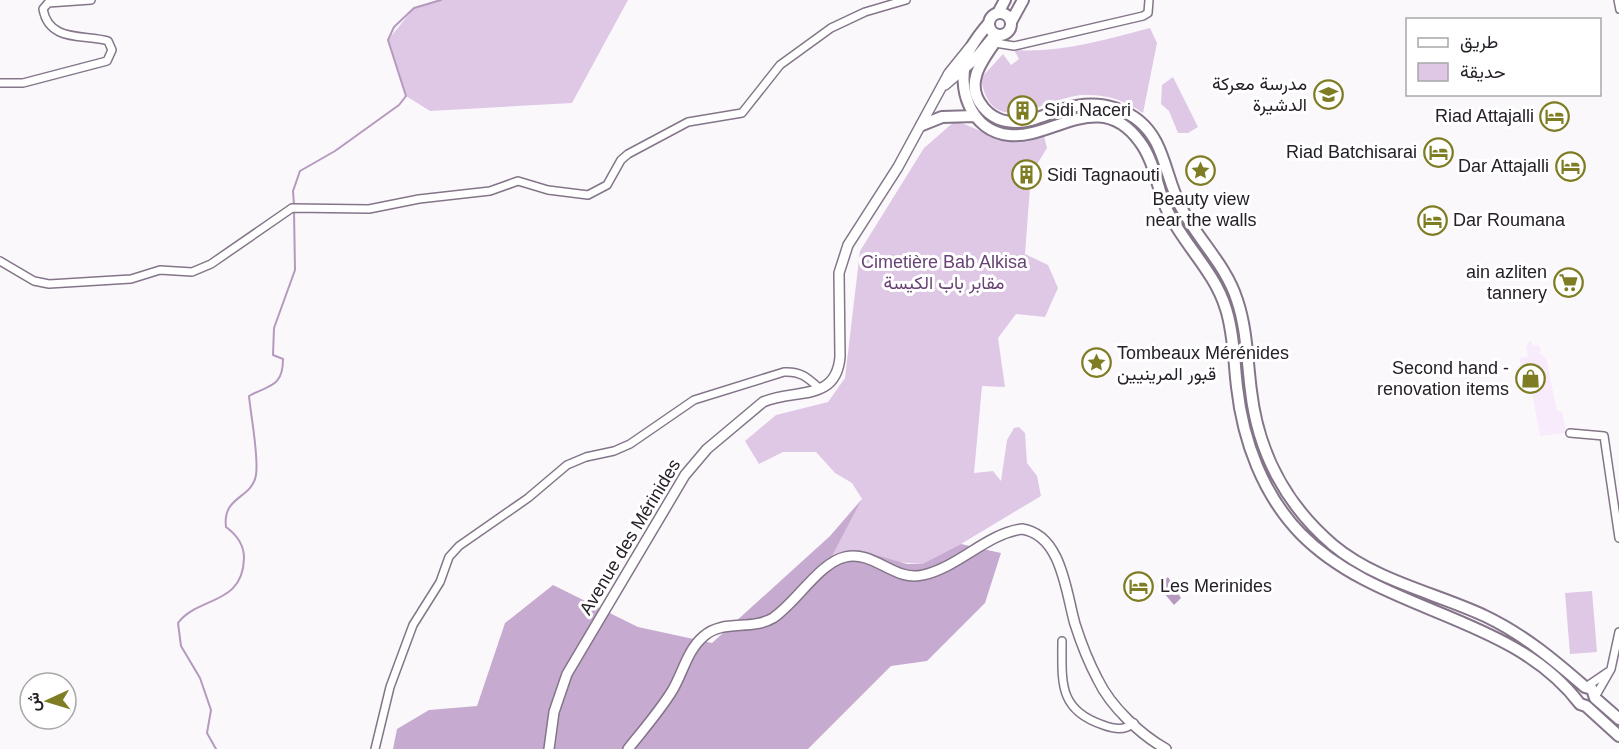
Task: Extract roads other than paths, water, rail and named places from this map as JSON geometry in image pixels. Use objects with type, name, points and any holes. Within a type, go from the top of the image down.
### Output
[{"type":"main road","points":[[998,13],[1005,0]]},
{"type":"main road","points":[[943,87],[1009,30],[1011,21],[1023,0]]},
{"type":"main road","points":[[820,389],[835,378],[839,370],[839,281],[842,259],[848,245],[922,125],[955,64],[988,24],[990,17],[998,13],[1006,14],[1011,21]]},
{"type":"main road","points":[[988,24],[997,38]]},
{"type":"main road","points":[[997,38],[977,71],[974,83],[978,100],[996,118],[1019,122],[1074,106],[1101,105],[1132,116],[1151,134],[1181,208],[1220,264],[1234,292],[1244,327],[1252,399],[1261,437],[1280,483],[1306,518],[1334,545],[1362,564],[1496,622],[1532,644],[1586,687],[1593,690],[1595,697],[1619,719]]},
{"type":"main road","points":[[972,45],[964,69],[965,96],[975,116],[989,128],[1009,135],[1026,133],[1085,117],[1119,123],[1133,134],[1149,157],[1173,220],[1221,294],[1231,329],[1240,405],[1250,450],[1271,492],[1296,528],[1322,552],[1350,572],[1484,630],[1518,649],[1619,736]]},
{"type":"main road","points":[[922,125],[942,117],[975,116]]},
{"type":"main road","name":"Avenue des Mérinides","points":[[549,749],[554,712],[567,674],[685,475],[707,449],[763,402],[773,397],[820,389]]},
{"type":"main road","points":[[628,749],[673,690],[690,653],[703,636],[714,630],[762,624],[773,618],[829,565],[844,556],[867,558],[898,575],[922,575],[938,570],[1000,536],[1022,529],[1042,537],[1050,547],[1063,577],[1076,627],[1098,680],[1134,723],[1166,749]]},
{"type":"main road","points":[[1576,698],[1578,692],[1586,687]]},
{"type":"main road","points":[[1586,706],[1592,704],[1595,697]]},
{"type":"street","points":[[0,83],[22,83],[107,61],[112,50],[108,41],[70,38],[44,15],[43,9],[48,3],[91,0]]},
{"type":"street","points":[[0,261],[41,283],[131,279],[160,270],[192,272],[211,264],[295,208],[369,209],[419,199],[490,191],[518,181],[548,190],[582,195],[595,194],[607,185],[621,160],[628,154],[688,122],[742,113],[780,65],[831,28],[865,12],[906,0]]},
{"type":"street","points":[[997,38],[1014,46],[1143,16],[1148,11],[1149,0]]},
{"type":"street","points":[[1617,0],[1619,10]]},
{"type":"street","points":[[375,749],[390,687],[413,625],[440,582],[449,557],[459,546],[528,498],[567,465],[630,444],[694,400],[784,372],[803,375],[820,389]]},
{"type":"street","points":[[1570,433],[1595,433],[1604,436],[1619,538]]},
{"type":"street","points":[[1595,697],[1608,672],[1619,632]]},
{"type":"street","points":[[1062,641],[1065,693],[1072,707],[1080,716],[1111,728],[1123,729],[1134,723]]},
{"type":"street","points":[[1586,687],[1608,672]]},
{"type":"waterway","points":[[294,205],[293,191],[300,171],[335,151],[399,105],[406,96],[388,40],[394,27],[414,8],[441,0]]},
{"type":"waterway","points":[[216,749],[207,733],[211,710],[200,678],[181,646],[178,623],[187,614],[228,593],[236,585],[242,573],[243,549],[237,537],[226,527],[226,517],[228,509],[249,489],[256,475],[256,448],[249,396],[277,381],[282,368],[283,359],[273,355],[274,328],[295,270],[294,211]]},
{"type":"place","name":"مدرسة معركة الدشيرة","points":[[1328,94]]},
{"type":"place","name":"Sidi Naceri","points":[[1023,110]]},
{"type":"place","name":"Riad Attajalli","points":[[1555,116]]},
{"type":"place","name":"Riad Batchisarai","points":[[1438,152]]},
{"type":"place","name":"Dar Attajalli","points":[[1570,166]]},
{"type":"place","name":"Beauty view near the walls","points":[[1201,170]]},
{"type":"place","name":"Sidi Tagnaouti","points":[[1026,175]]},
{"type":"place","name":"Dar Roumana","points":[[1432,220]]},
{"type":"place","name":"ain azliten tannery","points":[[1568,282]]},
{"type":"place","name":"Tombeaux Mérénides قبور المرينيين","points":[[1096,363]]},
{"type":"place","name":"Second hand - renovation items","points":[[1530,378]]},
{"type":"place","name":"Les Merinides","points":[[1139,586]]},
{"type":"park label","name":"Cimetière Bab Alkisa مقابر باب الكيسة","points":[[944,272]]}]
